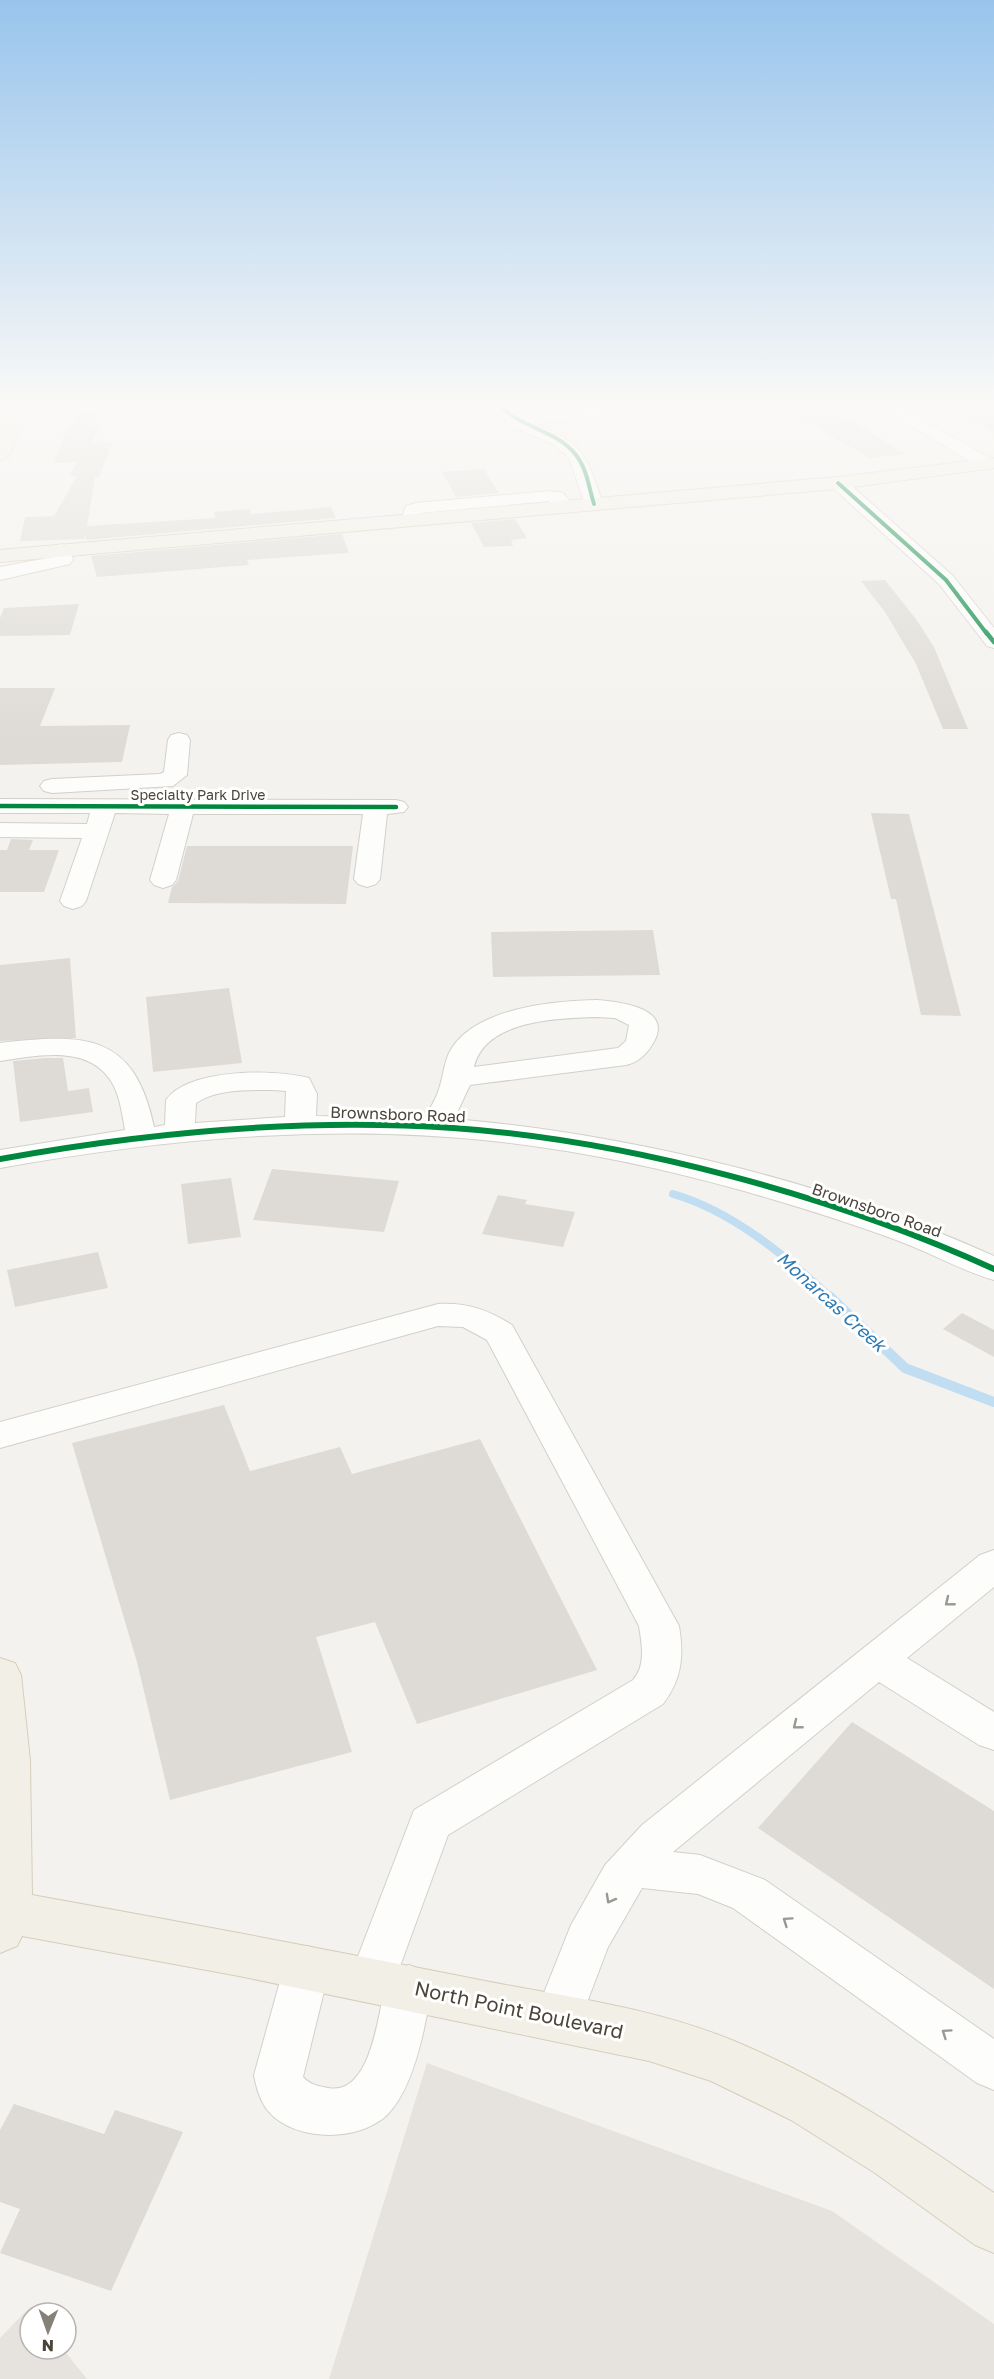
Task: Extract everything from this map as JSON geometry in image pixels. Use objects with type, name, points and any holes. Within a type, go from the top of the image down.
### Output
[{"type":"main road","points":[[0,556],[470,515]]},
{"type":"main road","points":[[0,1675],[8,1760],[3,1918]]},
{"type":"main road","name":"North Point Boulevard","points":[[3,1918],[307,1967],[649,2037],[721,2060],[808,2102],[894,2155],[994,2226]]},
{"type":"street","points":[[874,515],[946,580],[994,642]]},
{"type":"street","points":[[0,574],[15,568],[50,565],[63,561],[62,550]]},
{"type":"street","points":[[0,788],[165,781],[175,775],[179,740]]},
{"type":"street","name":"Specialty Park Drive","points":[[0,806],[386,807],[367,879]]},
{"type":"street","points":[[73,901],[105,806]]},
{"type":"street","points":[[163,880],[183,807]]},
{"type":"street","points":[[0,830],[97,831]]},
{"type":"street","points":[[434,1127],[453,1094],[456,1078],[461,1056],[472,1041],[488,1028],[553,1010],[611,1010],[631,1014],[643,1022],[644,1034],[637,1047],[626,1056],[456,1078]]},
{"type":"street","points":[[0,1052],[79,1047],[103,1056],[124,1078],[141,1136]]},
{"type":"street","points":[[180,1131],[181,1100],[189,1091],[204,1087],[283,1081],[299,1084],[302,1094],[300,1125]]},
{"type":"street","name":"Brownsboro Road","points":[[0,1159],[180,1131],[300,1125],[434,1127],[522,1136],[716,1173],[863,1217],[994,1269]]},
{"type":"street","points":[[0,1435],[438,1314],[478,1318],[500,1333],[659,1626],[663,1669],[658,1681],[648,1692],[430,1823],[391,1983],[392,2059],[383,2084],[369,2101],[359,2107],[335,2112],[315,2110],[286,2096],[279,2086],[278,2075],[307,1967]]},
{"type":"street","points":[[558,2018],[587,1940],[621,1879],[658,1838],[994,1565]]},
{"type":"street","points":[[877,1660],[994,1733]]},
{"type":"street","points":[[632,1867],[700,1875],[749,1894],[994,2067]]},
{"type":"shaded area","points":[[427,2063],[832,2211],[994,2324],[994,2379],[329,2379]]},
{"type":"shaded area","points":[[18,2319],[18,2361],[73,2361],[87,2379],[0,2379],[0,2338]]},
{"type":"building","points":[[89,515],[87,526],[215,518],[215,515],[335,515],[336,518],[86,540],[85,535],[84,539],[20,541],[25,517]]},
{"type":"building","points":[[515,519],[527,538],[511,540],[513,546],[484,547],[471,523]]},
{"type":"building","points":[[342,534],[349,553],[247,560],[249,565],[97,577],[91,556]]},
{"type":"building","points":[[885,580],[916,619],[934,647],[968,729],[943,729],[916,664],[885,612],[861,581]]},
{"type":"building","points":[[79,604],[70,635],[0,636],[0,618],[4,608]]},
{"type":"building","points":[[0,688],[55,688],[40,726],[130,725],[122,762],[0,765]]},
{"type":"building","points":[[871,813],[909,814],[961,1016],[921,1015],[896,899],[891,899]]},
{"type":"building","points":[[11,839],[33,840],[29,850],[59,850],[44,892],[0,892],[0,850],[7,850]]},
{"type":"building","points":[[187,846],[353,846],[346,904],[168,903],[172,887],[178,881]]},
{"type":"building","points":[[653,930],[660,975],[493,977],[491,932]]},
{"type":"building","points":[[70,958],[76,1038],[0,1041],[0,965]]},
{"type":"building","points":[[229,988],[242,1063],[153,1072],[146,997]]},
{"type":"building","points":[[63,1058],[68,1091],[89,1088],[93,1112],[20,1122],[13,1061]]},
{"type":"building","points":[[272,1169],[399,1181],[384,1232],[253,1220]]},
{"type":"building","points":[[231,1178],[241,1237],[188,1244],[181,1184]]},
{"type":"building","points":[[498,1195],[527,1200],[525,1204],[575,1212],[563,1247],[482,1234]]},
{"type":"building","points":[[98,1252],[108,1288],[15,1307],[7,1270]]},
{"type":"building","points":[[962,1313],[994,1330],[994,1357],[943,1329]]},
{"type":"building","points":[[224,1405],[250,1471],[340,1447],[352,1474],[480,1439],[597,1670],[417,1724],[375,1622],[316,1637],[352,1752],[170,1800],[137,1662],[72,1443]]},
{"type":"building","points":[[852,1722],[994,1811],[994,1989],[758,1828]]},
{"type":"building","points":[[14,2104],[104,2134],[115,2110],[183,2132],[111,2291],[0,2253],[20,2209],[0,2202],[0,2130]]},
{"type":"waterway","name":"Monarcas Creek","points":[[673,1194],[737,1223],[796,1266],[831,1298]]},
{"type":"waterway","name":"Monarcas Creek","points":[[829,1296],[905,1368],[994,1402]]},
{"type":"cycle path","points":[[874,515],[946,580],[994,642]]},
{"type":"cycle path","points":[[0,806],[396,807]]},
{"type":"cycle path","points":[[0,1159],[113,1141],[225,1129],[338,1125],[452,1128],[494,1132],[624,1152],[752,1184],[895,1228],[994,1269]]}]
